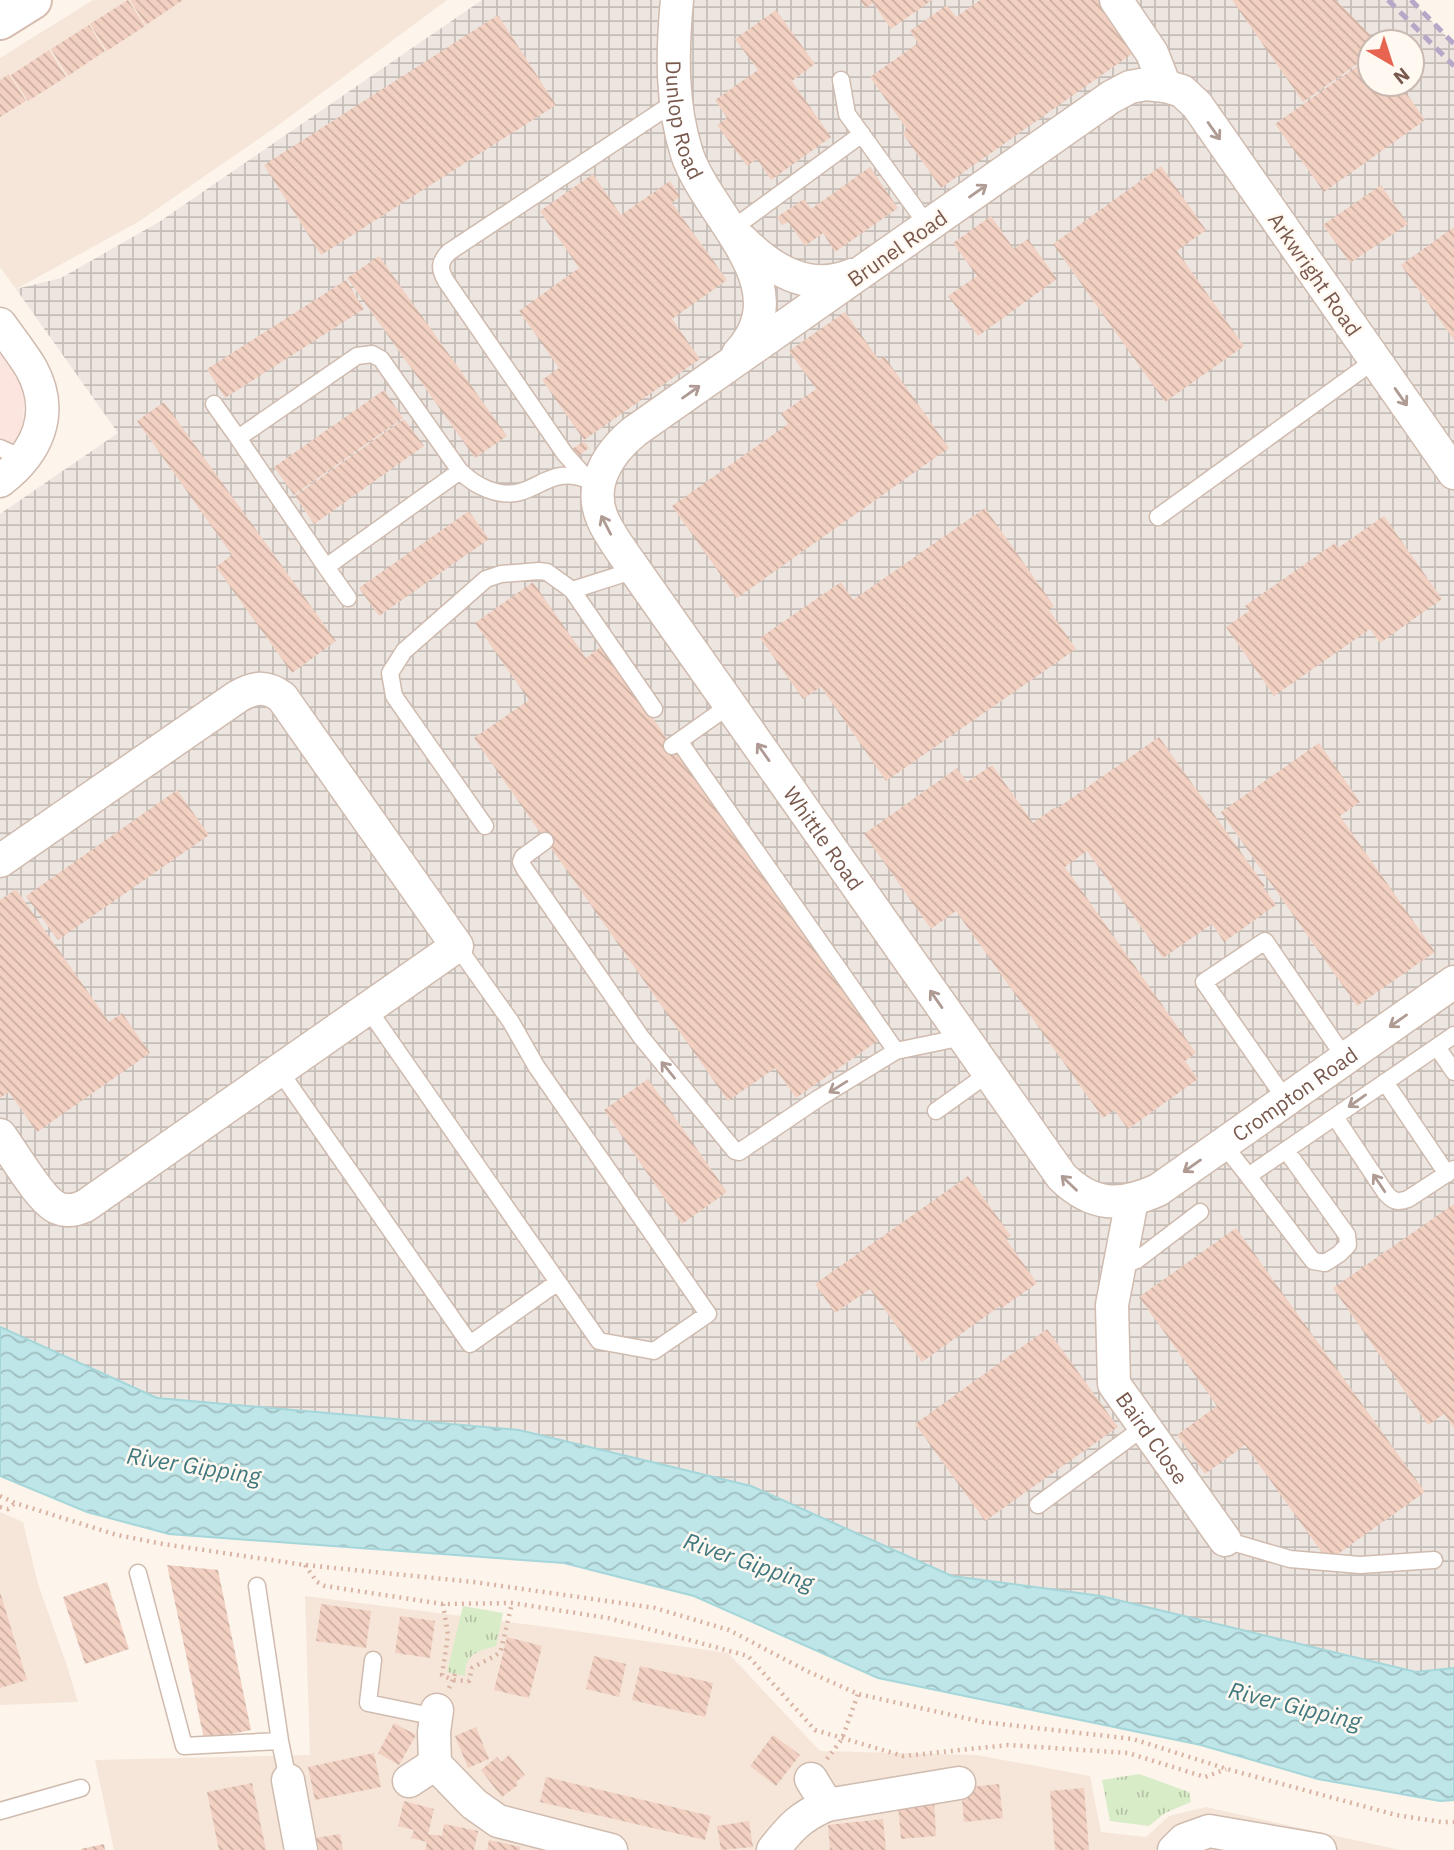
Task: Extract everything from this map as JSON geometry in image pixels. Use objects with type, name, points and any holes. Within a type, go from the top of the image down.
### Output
[{"type":"street","points":[[0,20],[32,0]]},
{"type":"street","name":"Dunlop Road","points":[[677,0],[674,43],[675,102],[680,128],[688,157],[701,182],[746,254],[754,274],[760,304],[758,319],[751,335],[741,351],[720,371]]},
{"type":"street","points":[[1116,0],[1152,53],[1166,86]]},
{"type":"street","name":"Brunel Road","points":[[598,483],[616,447],[635,430],[1111,97],[1130,87],[1146,84],[1166,86]]},
{"type":"street","name":"Arkwright Road","points":[[1166,86],[1182,91],[1196,106],[1454,473]]},
{"type":"street","name":"Dunlop Road","points":[[732,229],[767,262],[784,274],[799,279],[832,281],[871,267]]},
{"type":"street","points":[[0,324],[31,368],[40,392],[41,404],[40,428],[34,444],[13,453],[15,470],[0,481]]},
{"type":"street","name":"Whittle Road","points":[[598,483],[598,507],[602,519],[635,570],[1062,1177],[1082,1194],[1097,1200],[1132,1200]]},
{"type":"street","points":[[0,862],[237,697],[260,688],[274,691],[282,697],[457,946],[85,1206],[65,1211],[51,1205],[0,1135]]},
{"type":"street","name":"Crompton Road","points":[[1132,1200],[1158,1190],[1454,982]]},
{"type":"street","name":"Baird Close","points":[[1132,1200],[1112,1304],[1114,1384],[1225,1540]]},
{"type":"street","points":[[437,1714],[434,1732],[435,1764],[474,1804],[498,1821],[611,1850]]},
{"type":"street","points":[[409,1781],[435,1764]]},
{"type":"street","points":[[288,1780],[301,1850]]},
{"type":"street","points":[[773,1850],[790,1828],[807,1814],[819,1792],[959,1783]]},
{"type":"street","points":[[1174,1850],[1184,1840],[1209,1831],[1320,1850]]},
{"type":"lane","points":[[841,80],[847,114],[928,226]]},
{"type":"lane","points":[[598,483],[582,472],[565,454],[441,274],[440,266],[442,259],[449,252],[675,102]]},
{"type":"lane","points":[[732,229],[862,134]]},
{"type":"lane","points":[[238,438],[357,356],[372,354],[381,359],[460,471],[470,481],[484,488],[509,494],[563,475],[598,483]]},
{"type":"lane","points":[[1158,517],[1375,360]]},
{"type":"lane","points":[[214,404],[348,598]]},
{"type":"lane","points":[[326,567],[460,471]]},
{"type":"lane","points":[[485,826],[394,695],[390,673],[404,651],[486,579],[539,570],[547,572],[572,590],[654,709]]},
{"type":"lane","points":[[572,590],[635,570]]},
{"type":"lane","points":[[730,705],[676,744],[896,1051]]},
{"type":"lane","points":[[545,841],[523,857],[521,862],[524,868],[641,1037],[735,1151],[739,1152],[819,1098],[896,1051],[963,1037]]},
{"type":"lane","points":[[1286,1100],[1204,982],[1265,941],[1345,1058]]},
{"type":"lane","points":[[368,1009],[599,1341],[654,1351],[708,1314],[536,1066],[511,1022],[457,946]]},
{"type":"lane","points":[[1246,1173],[1251,1174],[1454,1035]]},
{"type":"lane","points":[[1437,1046],[1454,1072]]},
{"type":"lane","points":[[279,1070],[470,1344],[558,1282]]},
{"type":"lane","points":[[936,1111],[989,1073]]},
{"type":"lane","points":[[1335,1117],[1385,1192],[1394,1201],[1408,1199],[1451,1171],[1385,1082]]},
{"type":"lane","points":[[1223,1144],[1313,1261],[1325,1263],[1348,1245],[1346,1235],[1286,1150]]},
{"type":"lane","points":[[1118,1267],[1137,1260],[1200,1212]]},
{"type":"lane","points":[[1038,1505],[1144,1427]]},
{"type":"lane","points":[[1225,1540],[1290,1559],[1360,1565],[1434,1560]]},
{"type":"lane","points":[[138,1573],[184,1746],[280,1741]]},
{"type":"lane","points":[[257,1586],[288,1780]]},
{"type":"lane","points":[[373,1660],[368,1703],[437,1714]]},
{"type":"lane","points":[[0,1811],[80,1788]]},
{"type":"path","points":[[0,1496],[117,1535],[305,1565],[474,1582],[655,1608],[729,1630],[858,1694],[984,1721],[1133,1739],[1227,1769],[1396,1815],[1454,1822]]},
{"type":"path","points":[[0,1507],[8,1509],[15,1503]]},
{"type":"path","points":[[305,1565],[317,1582],[325,1586],[443,1604],[512,1603],[608,1618],[748,1656],[815,1730],[903,1756],[1008,1745],[1128,1753],[1205,1777],[1227,1769]]},
{"type":"path","points":[[443,1604],[448,1635],[442,1675],[469,1681],[472,1668],[484,1660],[498,1656],[512,1603]]},
{"type":"path","points":[[437,1714],[454,1677]]},
{"type":"path","points":[[819,1792],[858,1694]]},
{"type":"shaded area","points":[[93,0],[447,0],[273,129],[138,222],[16,289],[0,267],[0,58]]},
{"type":"shaded area","points":[[482,0],[1411,0],[1454,44],[1454,1668],[1416,1672],[1101,1596],[952,1576],[751,1486],[519,1430],[157,1398],[0,1327],[0,514],[118,433],[16,289],[61,278],[159,222]]},
{"type":"shaded area","points":[[0,347],[23,388],[24,403],[19,435],[0,461]]},
{"type":"shaded area","points":[[0,1512],[23,1522],[38,1584],[78,1702],[0,1705]]},
{"type":"shaded area","points":[[305,1596],[728,1653],[820,1751],[976,1755],[1090,1776],[1101,1832],[1146,1837],[1169,1816],[1206,1807],[1400,1850],[114,1850],[95,1760],[310,1755]]},
{"type":"green space","points":[[463,1606],[503,1613],[496,1646],[473,1655],[467,1663],[465,1676],[447,1672]]},
{"type":"green space","points":[[1139,1774],[1189,1792],[1191,1802],[1165,1813],[1149,1826],[1110,1821],[1102,1780]]},
{"type":"water","name":"River Gipping","points":[[0,1327],[157,1398],[519,1430],[751,1486],[952,1576],[1101,1596],[1416,1672],[1454,1668],[1454,1800],[1440,1801],[1318,1779],[1201,1745],[878,1678],[694,1596],[564,1563],[169,1534],[87,1512],[0,1476]]},
{"type":"building","points":[[128,0],[145,26],[107,51],[90,24]]},
{"type":"building","points":[[130,0],[183,0],[146,25]]},
{"type":"building","points":[[860,0],[932,0],[891,29],[873,3],[866,8]]},
{"type":"building","points":[[980,0],[1100,0],[1136,51],[941,188],[903,134],[906,128],[870,77],[918,43],[910,31],[947,5],[956,17]]},
{"type":"building","points":[[1232,0],[1336,0],[1363,28],[1356,28],[1356,65],[1303,102]]},
{"type":"building","points":[[776,10],[815,64],[792,81],[831,137],[771,180],[757,159],[747,166],[717,125],[727,118],[715,100],[758,70],[735,39]]},
{"type":"building","points":[[498,15],[556,105],[321,255],[264,165]]},
{"type":"building","points":[[89,25],[105,51],[68,76],[51,49]]},
{"type":"building","points":[[49,50],[66,77],[28,101],[11,75]]},
{"type":"building","points":[[1356,67],[1356,98],[1410,98],[1425,120],[1324,192],[1275,124]]},
{"type":"building","points":[[9,74],[26,101],[0,117],[0,80]]},
{"type":"building","points":[[1161,166],[1206,230],[1177,251],[1244,346],[1165,402],[1053,244]]},
{"type":"building","points":[[870,167],[898,208],[835,252],[823,233],[805,246],[788,222],[782,225],[777,217],[804,199],[811,209]]},
{"type":"building","points":[[593,174],[621,215],[670,181],[680,196],[672,203],[727,280],[672,319],[700,359],[584,440],[542,380],[559,368],[519,311],[579,268],[540,211]]},
{"type":"building","points":[[1381,185],[1408,224],[1350,263],[1323,225]]},
{"type":"building","points":[[991,216],[1014,249],[1028,239],[1057,279],[978,336],[948,296],[977,276],[953,243]]},
{"type":"building","points":[[1454,227],[1454,340],[1401,265]]},
{"type":"building","points":[[379,256],[507,436],[475,458],[347,278]]},
{"type":"building","points":[[346,280],[364,309],[225,398],[207,369]]},
{"type":"building","points":[[845,312],[879,360],[884,356],[949,448],[737,598],[672,506],[788,424],[781,414],[816,389],[789,351]]},
{"type":"building","points":[[384,390],[403,418],[294,495],[274,467]]},
{"type":"building","points":[[164,402],[336,641],[292,673],[216,567],[232,555],[137,421]]},
{"type":"building","points":[[404,419],[424,446],[314,524],[295,496]]},
{"type":"building","points":[[584,441],[589,448],[577,457],[572,449]]},
{"type":"building","points":[[985,508],[1054,606],[1049,610],[1076,649],[886,781],[821,687],[803,699],[760,638],[841,582],[853,600]]},
{"type":"building","points":[[469,511],[489,539],[379,616],[359,588]]},
{"type":"building","points":[[1384,516],[1442,599],[1380,643],[1370,629],[1274,696],[1226,627],[1249,611],[1245,606],[1335,543],[1338,548]]},
{"type":"building","points":[[533,582],[586,658],[602,646],[879,1040],[796,1098],[775,1068],[728,1101],[474,738],[529,700],[475,623]]},
{"type":"building","points":[[1159,737],[1276,905],[1224,942],[1212,924],[1163,958],[1087,851],[1065,867],[1196,1053],[1185,1061],[1198,1079],[1128,1129],[1114,1110],[1103,1118],[956,911],[931,929],[864,834],[957,768],[967,782],[992,765],[1033,823]]},
{"type":"building","points":[[1319,743],[1360,802],[1340,816],[1435,952],[1357,1006],[1221,812]]},
{"type":"building","points":[[177,790],[209,835],[58,940],[26,896]]},
{"type":"building","points":[[16,889],[109,1022],[122,1013],[150,1053],[37,1132],[9,1092],[0,1098],[0,900]]},
{"type":"building","points":[[648,1079],[727,1192],[682,1224],[604,1110]]},
{"type":"building","points":[[968,1176],[1011,1236],[1006,1239],[1037,1283],[922,1362],[870,1289],[835,1313],[815,1284]]},
{"type":"building","points":[[1454,1204],[1454,1428],[1444,1414],[1428,1425],[1333,1288]]},
{"type":"building","points":[[1236,1228],[1425,1492],[1328,1561],[1245,1445],[1205,1474],[1177,1435],[1217,1406],[1139,1297]]},
{"type":"building","points":[[1047,1329],[1118,1427],[985,1521],[915,1424]]},
{"type":"building","points":[[167,1565],[218,1570],[251,1730],[204,1739]]},
{"type":"building","points":[[107,1582],[129,1649],[85,1664],[63,1597]]},
{"type":"building","points":[[0,1592],[27,1680],[0,1688]]},
{"type":"building","points":[[321,1604],[371,1611],[366,1648],[316,1641]]},
{"type":"building","points":[[400,1616],[435,1621],[430,1658],[395,1653]]},
{"type":"building","points":[[507,1637],[542,1646],[529,1698],[494,1690]]},
{"type":"building","points":[[594,1656],[626,1664],[619,1697],[586,1689]]},
{"type":"building","points":[[640,1666],[713,1683],[705,1717],[632,1700]]},
{"type":"building","points":[[394,1723],[416,1735],[399,1765],[378,1753]]},
{"type":"building","points":[[476,1727],[489,1759],[468,1768],[455,1736]]},
{"type":"building","points":[[773,1735],[800,1755],[776,1786],[750,1766]]},
{"type":"building","points":[[374,1753],[381,1787],[315,1800],[308,1767]]},
{"type":"building","points":[[509,1755],[525,1775],[516,1782],[518,1785],[502,1797],[481,1770],[497,1757],[501,1762]]},
{"type":"building","points":[[546,1777],[711,1816],[705,1840],[540,1802]]},
{"type":"building","points":[[252,1783],[266,1850],[219,1850],[207,1792]]},
{"type":"building","points":[[999,1784],[1003,1818],[964,1822],[961,1788]]},
{"type":"building","points":[[1084,1788],[1089,1850],[1055,1850],[1050,1791]]},
{"type":"building","points":[[934,1799],[936,1836],[901,1839],[898,1804]]},
{"type":"building","points":[[404,1801],[434,1809],[428,1834],[442,1836],[444,1824],[478,1831],[474,1850],[425,1850],[427,1842],[411,1838],[414,1830],[398,1826]]},
{"type":"building","points":[[883,1819],[886,1850],[830,1850],[828,1825]]},
{"type":"building","points":[[749,1821],[753,1847],[721,1850],[717,1826]]},
{"type":"building","points":[[340,1834],[343,1850],[319,1850],[316,1838]]},
{"type":"building","points":[[489,1840],[521,1847],[520,1850],[487,1850]]},
{"type":"building","points":[[104,1844],[105,1850],[81,1850],[81,1849]]},
{"type":"railway","points":[[1388,0],[1454,66]]},
{"type":"railway","points":[[1411,0],[1454,44]]}]
